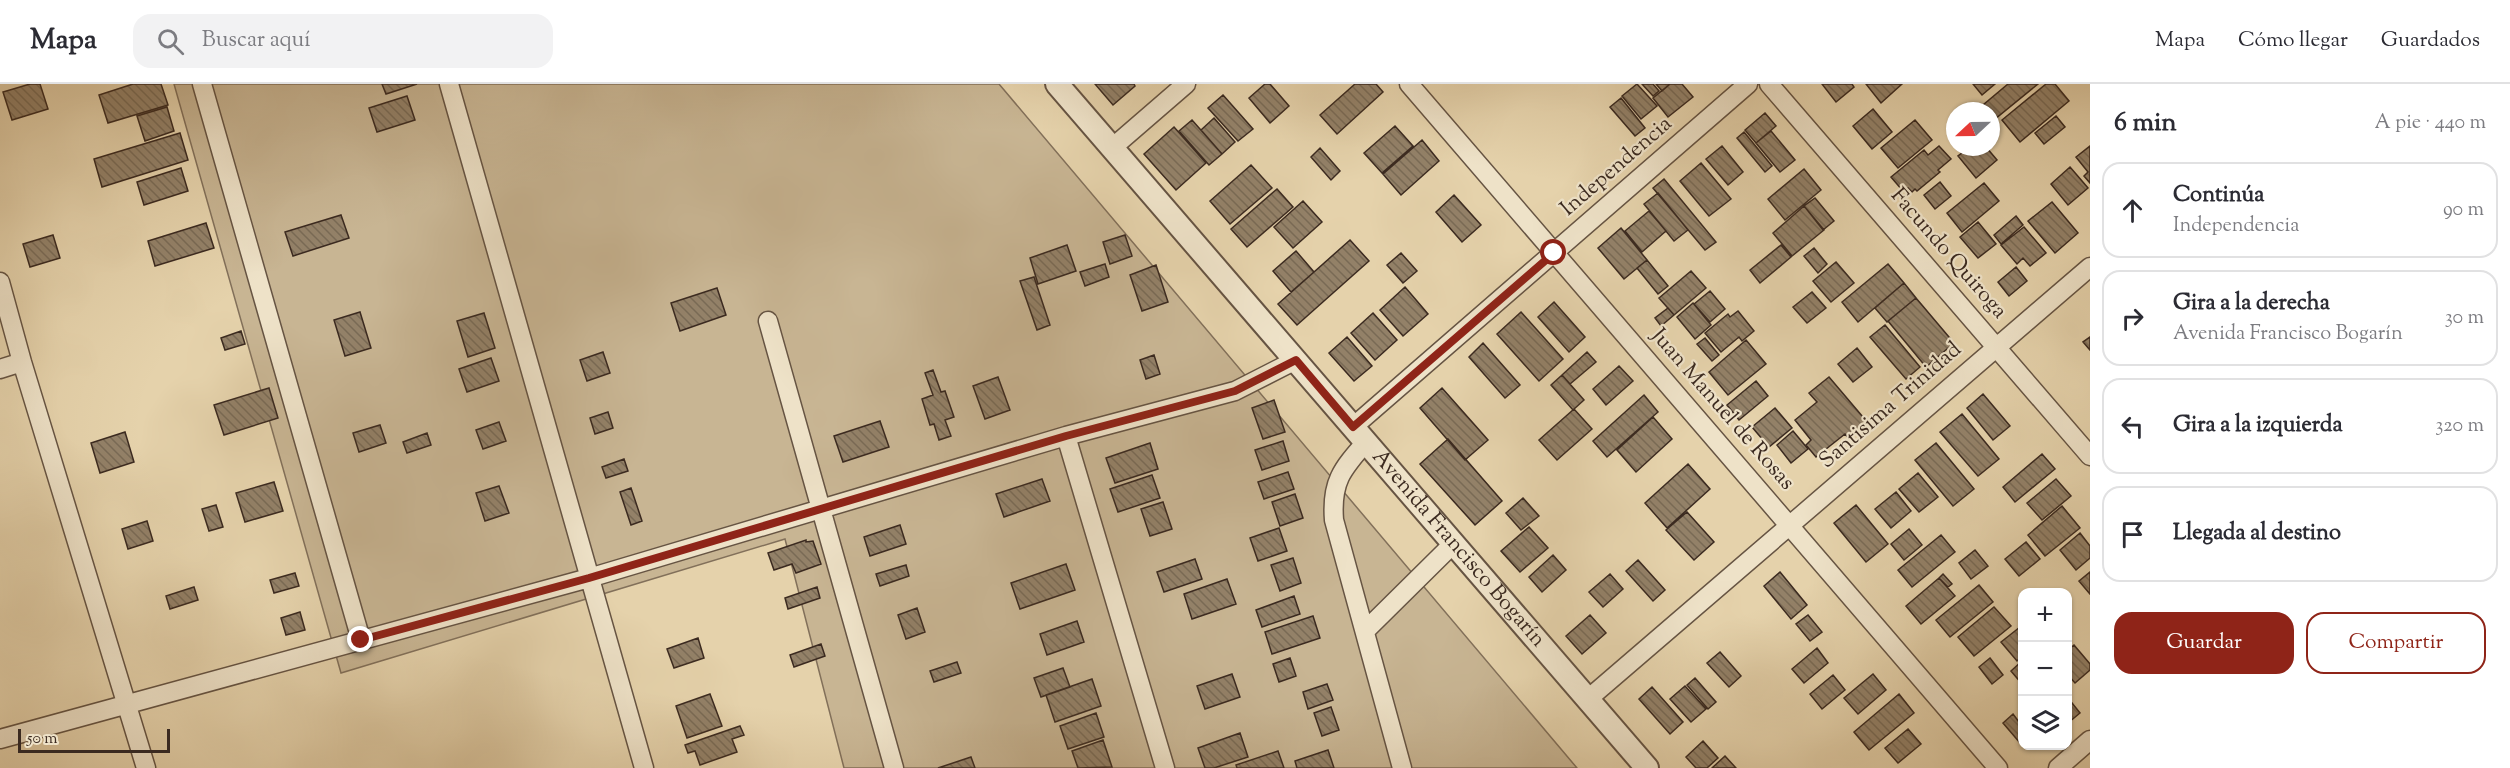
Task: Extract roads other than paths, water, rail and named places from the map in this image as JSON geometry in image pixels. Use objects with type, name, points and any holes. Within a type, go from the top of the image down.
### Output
[{"type":"street","points":[[202,84],[361,640]]},
{"type":"street","points":[[449,84],[644,768]]},
{"type":"street","name":"Avenida Francisco Bogarín","points":[[1057,84],[1647,768]]},
{"type":"street","points":[[1112,148],[1186,84]]},
{"type":"street","name":"Juan Manuel de Rosas","points":[[1409,84],[1998,768]]},
{"type":"street","name":"Independencia","points":[[1402,768],[1334,520],[1332,502],[1341,471],[1360,435],[1554,253],[1748,84]]},
{"type":"street","name":"Facundo Quiroga","points":[[1769,84],[2090,456]]},
{"type":"street","name":"Santisima Trinidad","points":[[1588,699],[2090,267]]},
{"type":"street","points":[[0,282],[125,705],[146,768]]},
{"type":"street","points":[[768,321],[894,768]]},
{"type":"street","points":[[0,739],[589,578],[1066,436],[1235,391],[1296,360]]},
{"type":"street","points":[[0,369],[22,362]]},
{"type":"street","points":[[1066,436],[1165,768]]},
{"type":"street","points":[[1365,631],[1454,544]]},
{"type":"street","points":[[2058,768],[2090,740]]}]
